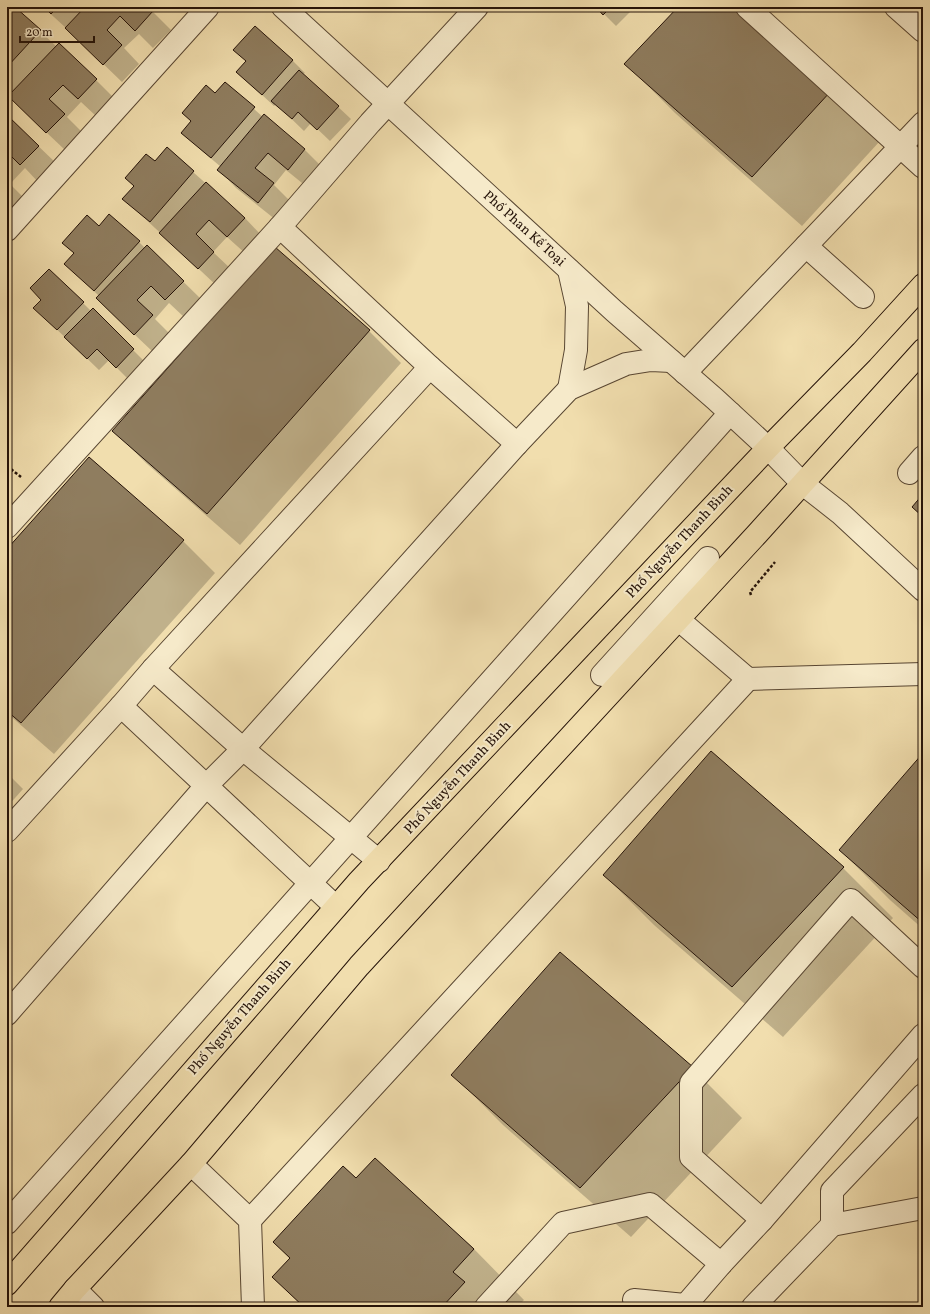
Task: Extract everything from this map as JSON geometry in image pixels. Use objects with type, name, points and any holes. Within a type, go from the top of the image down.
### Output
[{"type":"main road","name":"Phố Nguyễn Thanh Bình","points":[[7,1284],[336,907],[379,860],[768,448],[862,352],[923,285]]},
{"type":"main road","points":[[60,1307],[191,1164],[359,966],[679,620],[923,350]]},
{"type":"street","points":[[7,230],[208,7]]},
{"type":"street","name":"Phố Phan Kế Toại","points":[[283,7],[569,270],[730,413],[768,448],[803,484],[840,513],[923,590]]},
{"type":"street","points":[[7,527],[280,227],[388,104],[477,7]]},
{"type":"street","points":[[747,7],[923,167]]},
{"type":"street","points":[[896,7],[923,30]]},
{"type":"street","points":[[7,1014],[206,786],[243,749],[517,444],[569,389],[626,364],[651,360],[678,367],[806,246],[923,123]]},
{"type":"street","points":[[280,227],[430,367],[517,444]]},
{"type":"street","points":[[806,246],[863,297]]},
{"type":"street","points":[[569,270],[577,306],[576,350],[569,389]]},
{"type":"street","points":[[7,831],[152,670],[430,367]]},
{"type":"street","points":[[7,1223],[730,413]]},
{"type":"street","points":[[602,675],[708,558]]},
{"type":"street","points":[[679,620],[748,679],[923,674]]},
{"type":"street","points":[[152,670],[243,749],[379,860]]},
{"type":"street","points":[[250,1220],[748,679]]},
{"type":"street","points":[[121,706],[336,907]]},
{"type":"street","points":[[762,1220],[691,1157],[691,1083],[851,900],[923,967]]},
{"type":"street","points":[[634,1300],[684,1306],[762,1220],[923,1035]]},
{"type":"street","points":[[832,1225],[832,1191],[923,1095]]},
{"type":"street","points":[[191,1164],[250,1220],[253,1307]]},
{"type":"street","points":[[486,1307],[563,1223],[650,1204],[721,1264]]},
{"type":"street","points":[[753,1307],[832,1225],[923,1208]]},
{"type":"street","points":[[75,1289],[93,1307]]},
{"type":"path","points":[[751,595],[750,592],[775,562]]},
{"type":"building","points":[[7,7],[15,7],[41,30],[7,67]]},
{"type":"building","points":[[44,7],[58,7],[51,14]]},
{"type":"building","points":[[85,7],[149,7],[153,11],[135,31],[120,16],[107,30],[122,45],[103,65],[65,28]]},
{"type":"building","points":[[596,7],[611,7],[603,15]]},
{"type":"building","points":[[678,7],[736,7],[831,91],[752,177],[624,64]]},
{"type":"building","points":[[255,26],[293,60],[262,95],[236,72],[246,61],[233,50]]},
{"type":"building","points":[[59,43],[97,79],[78,99],[63,85],[49,99],[65,114],[46,133],[8,96]]},
{"type":"building","points":[[299,70],[339,106],[317,130],[298,112],[292,119],[271,101]]},
{"type":"building","points":[[225,82],[255,107],[211,158],[181,133],[191,121],[182,113],[206,85],[215,93]]},
{"type":"building","points":[[264,114],[305,149],[288,170],[268,153],[255,168],[274,183],[258,203],[217,170]]},
{"type":"building","points":[[7,115],[39,146],[20,165],[7,152]]},
{"type":"building","points":[[167,147],[194,171],[150,222],[122,199],[134,186],[125,178],[146,154],[155,161]]},
{"type":"building","points":[[206,182],[245,218],[227,237],[209,220],[196,234],[214,252],[198,269],[159,233]]},
{"type":"building","points":[[109,214],[140,241],[94,291],[64,264],[74,253],[62,243],[87,215],[99,226]]},
{"type":"building","points":[[147,245],[184,281],[165,300],[151,286],[137,300],[153,315],[134,335],[96,298]]},
{"type":"building","points":[[275,247],[370,330],[207,514],[112,431]]},
{"type":"building","points":[[49,269],[84,302],[57,330],[33,308],[41,300],[30,288]]},
{"type":"building","points":[[93,308],[134,349],[116,368],[97,349],[87,359],[64,337]]},
{"type":"building","points":[[89,457],[184,540],[21,723],[7,711],[7,549]]},
{"type":"building","points":[[923,494],[923,517],[912,507]]},
{"type":"building","points":[[711,751],[844,867],[732,987],[603,875]]},
{"type":"building","points":[[923,753],[923,923],[839,850]]},
{"type":"building","points":[[560,952],[693,1067],[580,1188],[451,1075]]},
{"type":"building","points":[[375,1158],[474,1249],[453,1272],[465,1282],[442,1307],[304,1307],[272,1277],[290,1258],[273,1242],[343,1166],[356,1178]]}]
